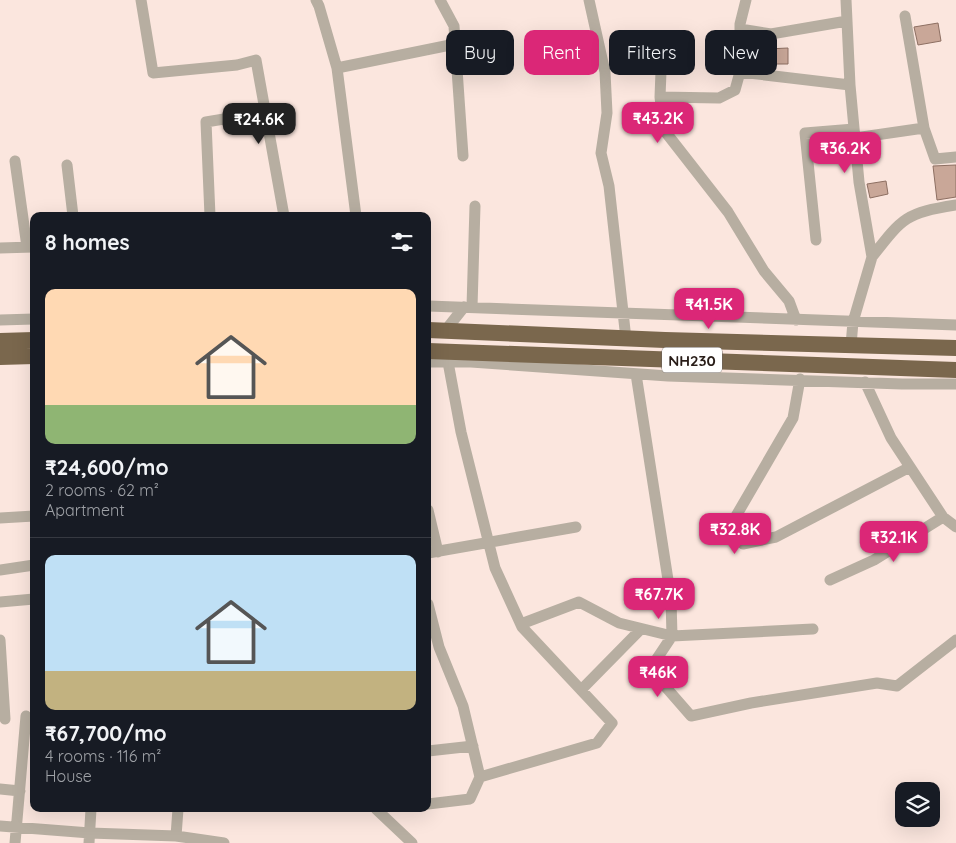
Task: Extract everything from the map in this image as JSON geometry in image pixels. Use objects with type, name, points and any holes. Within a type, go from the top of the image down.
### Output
[{"type":"highway","name":"NH230","points":[[431,330],[626,339],[956,348]]},
{"type":"highway","points":[[0,341],[30,340]]},
{"type":"highway","name":"NH230","points":[[431,351],[468,357],[956,370]]},
{"type":"highway","points":[[0,357],[30,356]]},
{"type":"street","points":[[141,0],[153,73],[237,66],[256,60],[283,212]]},
{"type":"street","points":[[316,0],[337,68],[355,212]]},
{"type":"street","points":[[440,0],[454,30]]},
{"type":"street","points":[[589,0],[605,72],[607,113],[601,153],[609,186],[625,314],[626,339]]},
{"type":"street","points":[[746,0],[740,28],[771,34],[847,21]]},
{"type":"street","points":[[846,0],[854,133],[859,182],[872,257]]},
{"type":"street","points":[[905,16],[924,128],[935,159],[956,157]]},
{"type":"street","points":[[337,68],[446,46]]},
{"type":"street","points":[[458,75],[463,156]]},
{"type":"street","points":[[661,75],[660,97],[664,130],[728,212],[764,271],[789,301],[796,320]]},
{"type":"street","points":[[660,97],[719,98],[735,90],[739,75]]},
{"type":"street","points":[[764,75],[850,86]]},
{"type":"street","points":[[210,212],[206,122],[266,112]]},
{"type":"street","points":[[816,240],[805,133],[854,133],[924,128]]},
{"type":"street","points":[[0,248],[30,247],[15,161]]},
{"type":"street","points":[[68,165],[72,212]]},
{"type":"street","points":[[851,345],[853,322],[872,257],[898,224],[921,210],[956,205]]},
{"type":"street","points":[[445,331],[468,307],[475,206]]},
{"type":"street","points":[[431,306],[956,325]]},
{"type":"street","points":[[0,320],[30,319]]},
{"type":"street","points":[[431,362],[448,362],[468,357],[636,374],[956,384]]},
{"type":"street","points":[[448,362],[461,432],[495,568],[521,624],[612,723],[597,743],[480,777]]},
{"type":"street","points":[[825,380],[834,366]]},
{"type":"street","points":[[636,374],[671,599],[672,636],[650,669],[691,716],[751,703],[877,683],[897,686],[956,640]]},
{"type":"street","points":[[800,379],[794,418],[736,516],[732,531],[743,544],[776,537],[910,467]]},
{"type":"street","points":[[865,382],[892,438],[910,467],[943,517],[956,527]]},
{"type":"street","points":[[0,518],[30,516]]},
{"type":"street","points":[[830,580],[874,560],[943,517]]},
{"type":"street","points":[[431,535],[433,552],[576,527]]},
{"type":"street","points":[[0,570],[30,566]]},
{"type":"street","points":[[0,602],[30,599]]},
{"type":"street","points":[[521,624],[580,602],[619,623],[672,636],[812,629]]},
{"type":"street","points":[[431,616],[439,647],[463,706],[480,777],[470,799],[431,804]]},
{"type":"street","points":[[581,690],[641,629]]},
{"type":"street","points":[[0,640],[2,719],[30,716],[15,843]]},
{"type":"street","points":[[431,751],[473,746]]},
{"type":"street","points":[[0,789],[20,791]]},
{"type":"street","points":[[90,838],[91,812]]},
{"type":"street","points":[[176,836],[178,812]]},
{"type":"street","points":[[383,812],[412,843]]},
{"type":"street","points":[[0,826],[90,838],[176,836],[223,841],[224,843]]},
{"type":"building","points":[[938,23],[941,41],[918,45],[914,27]]},
{"type":"building","points":[[788,48],[788,64],[777,64],[777,49]]},
{"type":"building","points":[[956,165],[956,197],[937,200],[933,166]]},
{"type":"building","points":[[886,181],[888,194],[870,198],[867,184]]}]
